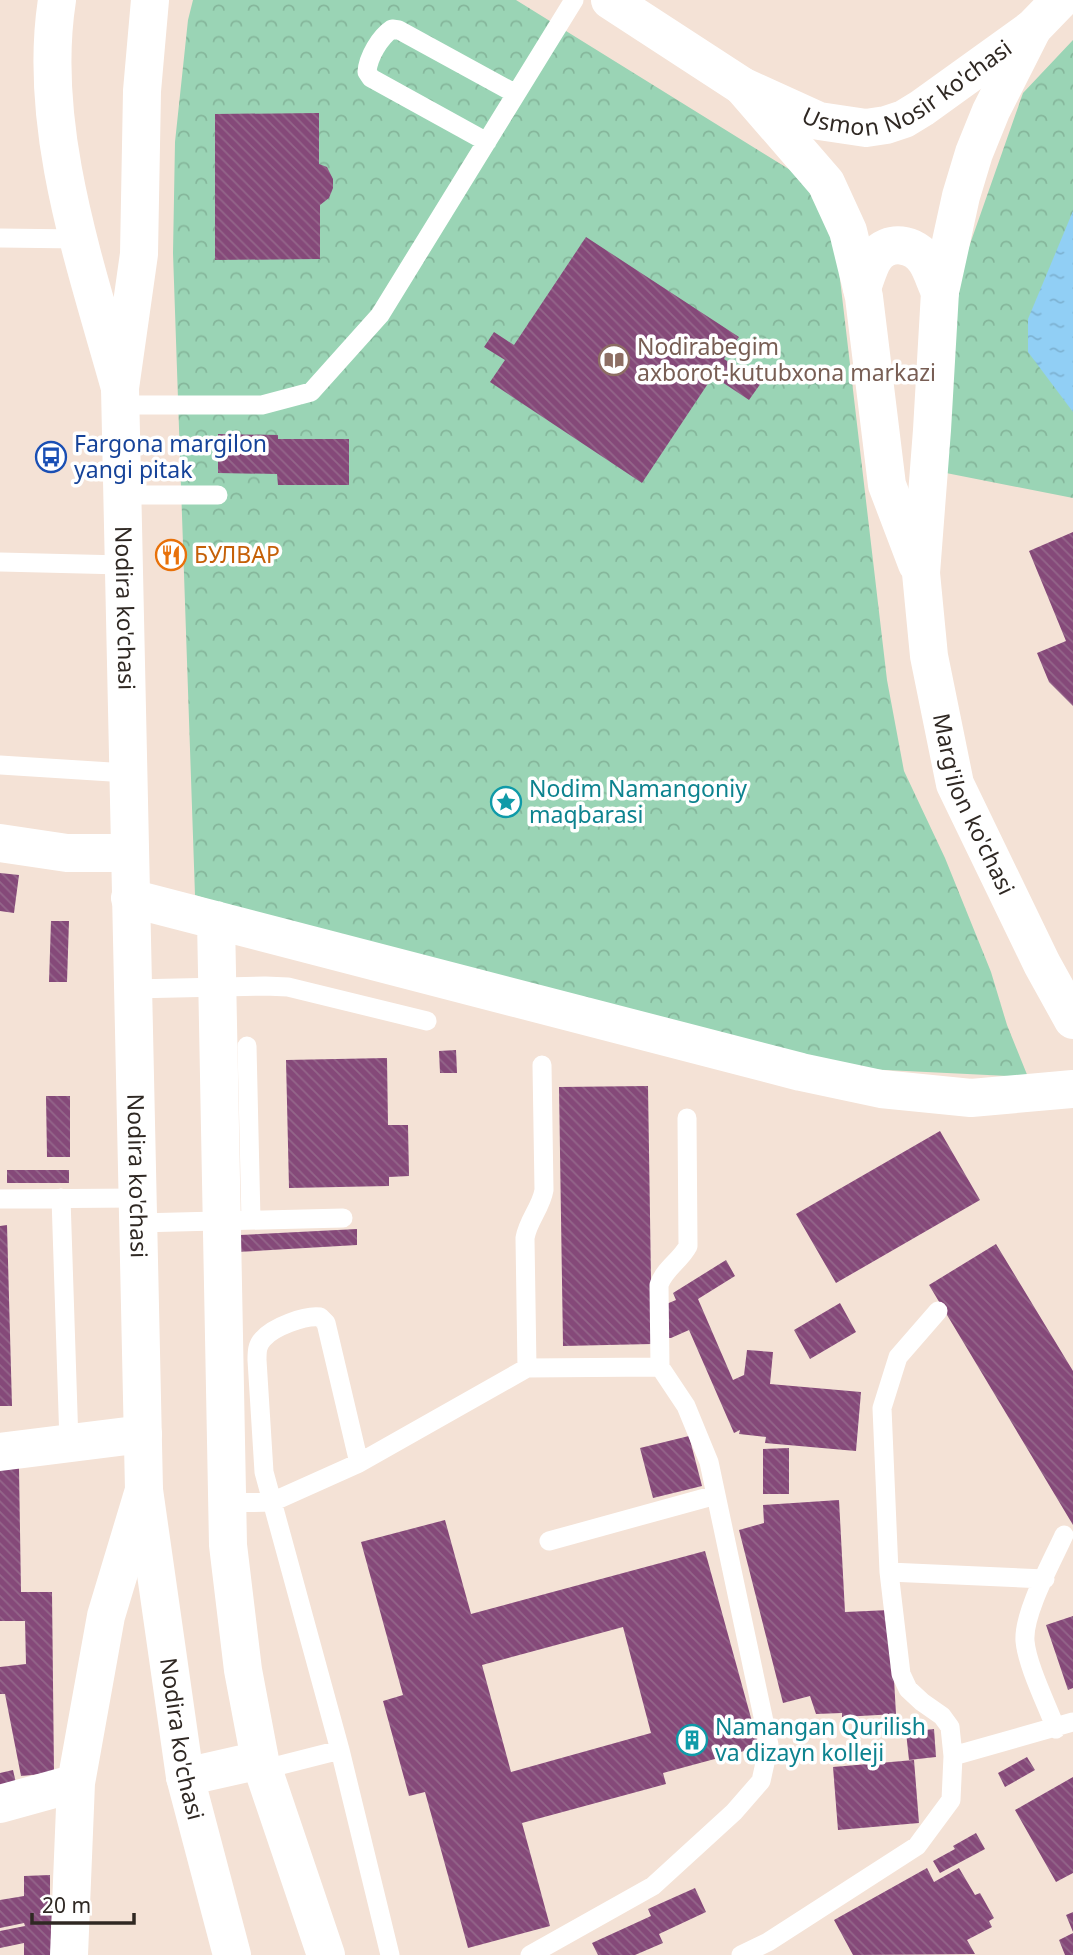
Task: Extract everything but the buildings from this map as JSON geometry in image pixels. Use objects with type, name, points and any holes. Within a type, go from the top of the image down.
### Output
[{"type":"main road","name":"Nodira ko'chasi","points":[[57,0],[53,27],[53,81],[61,153],[79,239],[120,397]]},
{"type":"main road","name":"Nodira ko'chasi","points":[[150,0],[142,91],[139,254],[120,397],[144,1490],[185,1777],[232,1955]]},
{"type":"main road","points":[[610,0],[742,86],[825,183],[848,231],[862,288],[887,485],[921,573]]},
{"type":"main road","name":"Usmon Nosir ko'chasi","points":[[742,86],[819,121],[866,128],[886,125],[922,108],[1032,28],[1060,0]]},
{"type":"main road","points":[[921,573],[940,292],[961,196],[974,153],[991,111],[1032,28]]},
{"type":"main road","points":[[862,288],[875,258],[885,248],[893,245],[918,252],[926,261],[940,292]]},
{"type":"main road","name":"Marg'ilon ko'chasi","points":[[921,573],[929,656],[955,784],[1042,964],[1072,1018]]},
{"type":"main road","points":[[0,844],[66,853],[128,853]]},
{"type":"main road","points":[[130,898],[788,1069],[881,1089],[971,1098],[1073,1089]]},
{"type":"main road","points":[[216,920],[218,987],[234,1127],[236,1220],[228,1545],[243,1670],[260,1760],[326,1955]]},
{"type":"main road","points":[[0,1452],[143,1433]]},
{"type":"main road","points":[[69,1955],[76,1783],[106,1616],[144,1490]]},
{"type":"main road","points":[[185,1777],[260,1760]]},
{"type":"main road","points":[[0,1804],[76,1783]]},
{"type":"lane","points":[[120,397],[262,405],[311,392],[380,315],[574,0]]},
{"type":"lane","points":[[487,142],[372,78],[366,72],[368,62],[386,33],[392,29],[399,30],[516,94]]},
{"type":"lane","points":[[0,238],[79,239]]},
{"type":"lane","points":[[122,495],[219,495]]},
{"type":"lane","points":[[0,562],[123,565]]},
{"type":"lane","points":[[0,765],[127,773]]},
{"type":"lane","points":[[132,989],[289,988],[427,1021]]},
{"type":"lane","points":[[234,1127],[247,1046]]},
{"type":"lane","points":[[527,1368],[525,1238],[527,1226],[541,1204],[544,1190],[542,1065]]},
{"type":"lane","points":[[530,1955],[653,1886],[734,1812],[761,1781],[769,1745],[709,1462],[687,1406],[660,1367],[659,1285],[662,1278],[684,1255],[688,1246],[687,1118]]},
{"type":"lane","points":[[61,1198],[69,1443]]},
{"type":"lane","points":[[0,1199],[61,1198],[138,1210],[236,1220],[343,1218]]},
{"type":"lane","points":[[741,1955],[768,1942],[917,1846],[951,1800],[953,1756],[950,1727],[942,1716],[908,1689],[901,1674],[889,1572],[882,1408],[898,1357],[938,1311]]},
{"type":"lane","points":[[359,1463],[328,1330],[320,1317],[304,1317],[264,1337],[257,1348],[264,1472],[340,1750],[390,1955]]},
{"type":"lane","points":[[227,1503],[272,1503],[359,1463],[527,1368],[660,1367]]},
{"type":"lane","points":[[549,1541],[716,1495]]},
{"type":"lane","points":[[953,1756],[1064,1725],[1025,1643],[1025,1626],[1065,1535]]},
{"type":"lane","points":[[889,1572],[1045,1579]]},
{"type":"lane","points":[[260,1760],[277,1766],[340,1750]]},
{"type":"green space","points":[[193,0],[516,0],[813,184],[834,228],[887,680],[904,771],[945,858],[991,972],[1007,1025],[1028,1077],[845,1068],[286,925],[195,895],[173,253],[175,142],[188,20]]},
{"type":"green space","points":[[1073,40],[1073,498],[941,472],[956,284],[1023,93]]},
{"type":"water","points":[[1073,211],[1073,412],[1028,352],[1028,319]]},
{"type":"place","name":"Nodirabegim axborot-kutubxona markazi","points":[[614,360]]},
{"type":"place","name":"Fargona margilon yangi pitak","points":[[51,457]]},
{"type":"place","name":"БУЛВАР","points":[[171,555]]},
{"type":"place","name":"Nodim Namangoniy maqbarasi","points":[[506,802]]},
{"type":"place","name":"Namangan Qurilish va dizayn kolleji","points":[[692,1740]]}]
